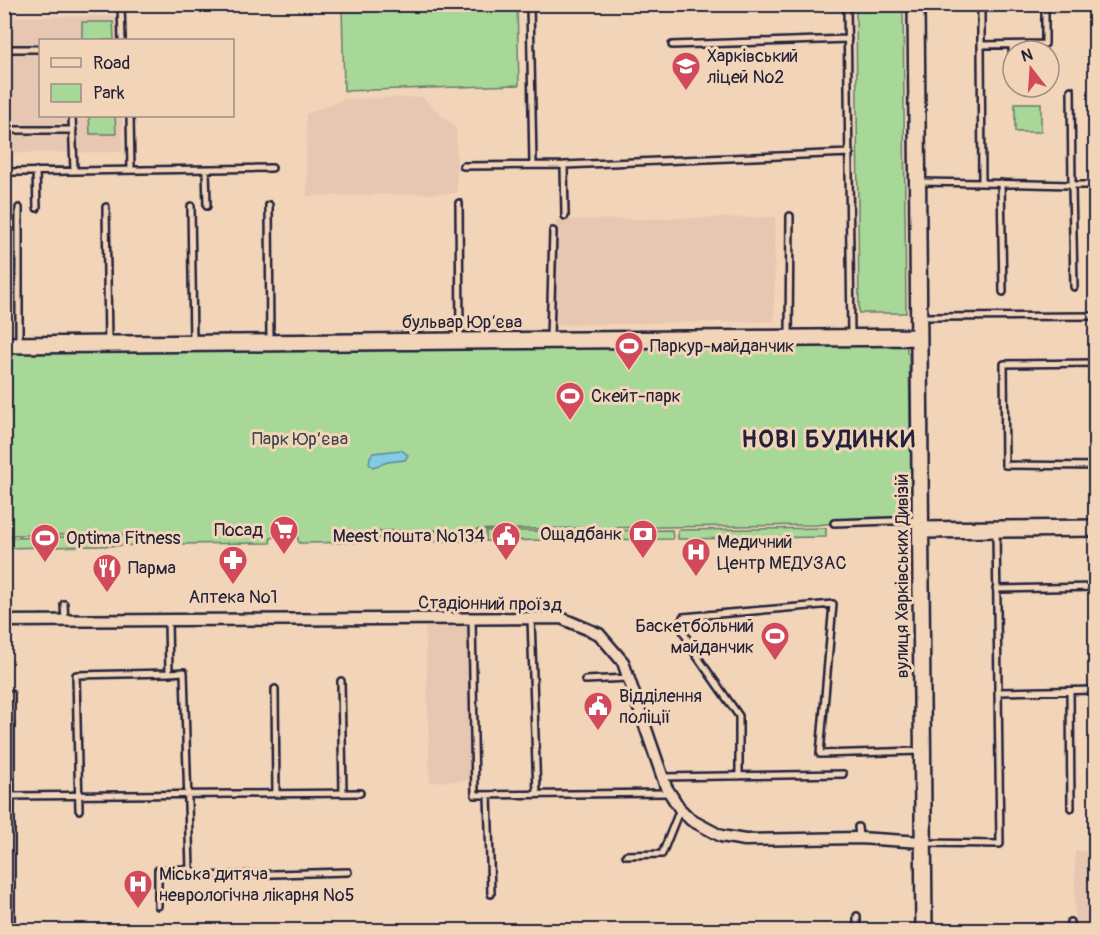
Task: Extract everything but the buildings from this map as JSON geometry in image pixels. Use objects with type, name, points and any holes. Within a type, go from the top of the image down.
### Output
[{"type":"street","name":"вулиця Харківських Дивізій","points":[[916,4],[924,930]]},
{"type":"street","name":"бульвар Юрʼєва","points":[[12,345],[919,338]]},
{"type":"street","points":[[921,525],[996,529],[1095,528]]},
{"type":"street","name":"Стадіонний проїзд","points":[[4,621],[561,618],[599,634],[623,662],[662,777],[669,793],[691,820],[721,836],[745,840],[859,833],[922,843]]},
{"type":"lane","points":[[121,4],[122,39]]},
{"type":"lane","points":[[530,4],[533,165]]},
{"type":"lane","points":[[847,4],[851,338]]},
{"type":"lane","points":[[981,4],[982,183]]},
{"type":"lane","points":[[1045,39],[1046,4]]},
{"type":"lane","points":[[672,45],[848,39]]},
{"type":"lane","points":[[981,45],[1001,45]]},
{"type":"lane","points":[[4,49],[39,48]]},
{"type":"lane","points":[[1071,90],[1074,287]]},
{"type":"lane","points":[[72,117],[74,171]]},
{"type":"lane","points":[[130,117],[131,170]]},
{"type":"lane","points":[[4,130],[73,130]]},
{"type":"lane","points":[[463,166],[564,165],[849,153]]},
{"type":"lane","points":[[564,165],[565,216]]},
{"type":"lane","points":[[4,172],[272,168]]},
{"type":"lane","points":[[206,169],[207,206]]},
{"type":"lane","points":[[36,171],[37,208]]},
{"type":"lane","points":[[918,182],[1095,185]]},
{"type":"lane","points":[[1001,183],[1003,292]]},
{"type":"lane","points":[[459,203],[460,342]]},
{"type":"lane","points":[[268,205],[270,343]]},
{"type":"lane","points":[[191,206],[193,344]]},
{"type":"lane","points":[[106,207],[108,344]]},
{"type":"lane","points":[[12,345],[19,208]]},
{"type":"lane","points":[[789,339],[790,216]]},
{"type":"lane","points":[[550,341],[553,231]]},
{"type":"lane","points":[[919,317],[1095,315]]},
{"type":"lane","points":[[1095,363],[1004,364],[1005,465],[1095,466]]},
{"type":"lane","points":[[834,523],[921,525]]},
{"type":"lane","points":[[922,843],[1000,844],[996,529]]},
{"type":"lane","points":[[996,589],[1095,587]]},
{"type":"lane","points":[[64,604],[65,621]]},
{"type":"lane","points":[[683,617],[832,604],[820,754],[922,751]]},
{"type":"lane","points":[[472,618],[474,795],[669,793]]},
{"type":"lane","points":[[531,618],[537,794]]},
{"type":"lane","points":[[168,620],[169,673]]},
{"type":"lane","points":[[679,623],[694,652],[739,716],[739,776]]},
{"type":"lane","points":[[79,810],[76,675],[184,672],[190,869]]},
{"type":"lane","points":[[585,680],[629,678]]},
{"type":"lane","points":[[341,681],[343,793]]},
{"type":"lane","points":[[275,689],[276,794]]},
{"type":"lane","points":[[998,692],[1095,690]]},
{"type":"lane","points":[[1070,691],[1071,808]]},
{"type":"lane","points":[[11,694],[11,930]]},
{"type":"lane","points":[[662,777],[843,774]]},
{"type":"lane","points":[[11,796],[360,793]]},
{"type":"lane","points":[[488,795],[491,894]]},
{"type":"lane","points":[[626,855],[662,854],[680,809]]},
{"type":"lane","points":[[158,906],[158,870],[190,869],[200,876],[348,872]]},
{"type":"lane","points":[[857,916],[857,930]]},
{"type":"lane","points":[[1070,922],[1070,930]]},
{"type":"shaded area","points":[[121,16],[121,39],[39,39],[39,117],[122,117],[123,152],[5,153],[4,17]]},
{"type":"shaded area","points":[[422,97],[456,128],[457,193],[307,196],[306,114],[345,99]]},
{"type":"shaded area","points":[[775,217],[774,321],[554,325],[556,220]]},
{"type":"shaded area","points":[[472,618],[474,780],[430,782],[425,619]]},
{"type":"shaded area","points":[[1075,851],[1095,851],[1095,930],[1075,930]]},
{"type":"green space","points":[[342,5],[517,5],[519,85],[344,91]]},
{"type":"green space","points":[[856,5],[903,5],[906,313],[859,313]]},
{"type":"green space","points":[[82,22],[113,22],[114,39],[82,39]]},
{"type":"green space","points":[[1015,103],[1041,103],[1041,132],[1015,132]]},
{"type":"green space","points":[[89,117],[115,117],[116,134],[90,134]]},
{"type":"green space","name":"Парк Юр’єва","points":[[830,342],[907,345],[911,490],[904,491],[904,516],[816,525],[380,531],[380,542],[299,543],[297,536],[288,533],[271,538],[270,543],[176,544],[176,534],[5,535],[4,357],[7,352]]},
{"type":"green space","points":[[826,528],[826,537],[678,539],[678,530]]},
{"type":"green space","points":[[672,530],[673,539],[576,540],[576,531]]},
{"type":"green space","points":[[481,531],[481,541],[399,542],[399,532]]},
{"type":"green space","points":[[486,531],[550,531],[550,540],[486,541]]},
{"type":"green space","points":[[140,536],[141,545],[5,548],[5,538]]},
{"type":"water","points":[[401,450],[408,455],[405,460],[373,467],[369,464],[373,453]]},
{"type":"place","name":"Харківський ліцей №2","points":[[686,92]]},
{"type":"place","name":"Паркур-майданчик","points":[[629,372]]},
{"type":"place","name":"Скейт-парк","points":[[570,422]]},
{"type":"place","name":"Посад","points":[[284,556]]},
{"type":"place","name":"Ощадбанк","points":[[643,560]]},
{"type":"place","name":"Meest пошта №134","points":[[506,562]]},
{"type":"place","name":"Optima Fitness","points":[[45,564]]},
{"type":"place","name":"Медичний Центр МЕДУЗАС","points":[[696,578]]},
{"type":"place","name":"Аптека №1","points":[[233,586]]},
{"type":"place","name":"Парма","points":[[107,594]]},
{"type":"place","name":"Баскетбольний майданчик","points":[[775,662]]},
{"type":"place","name":"Відділення поліції","points":[[598,732]]},
{"type":"place","name":"Міська дитяча неврологічна лікарня №5","points":[[138,910]]},
{"type":"district","name":"НОВІ БУДИНКИ","points":[[829,439]]}]
